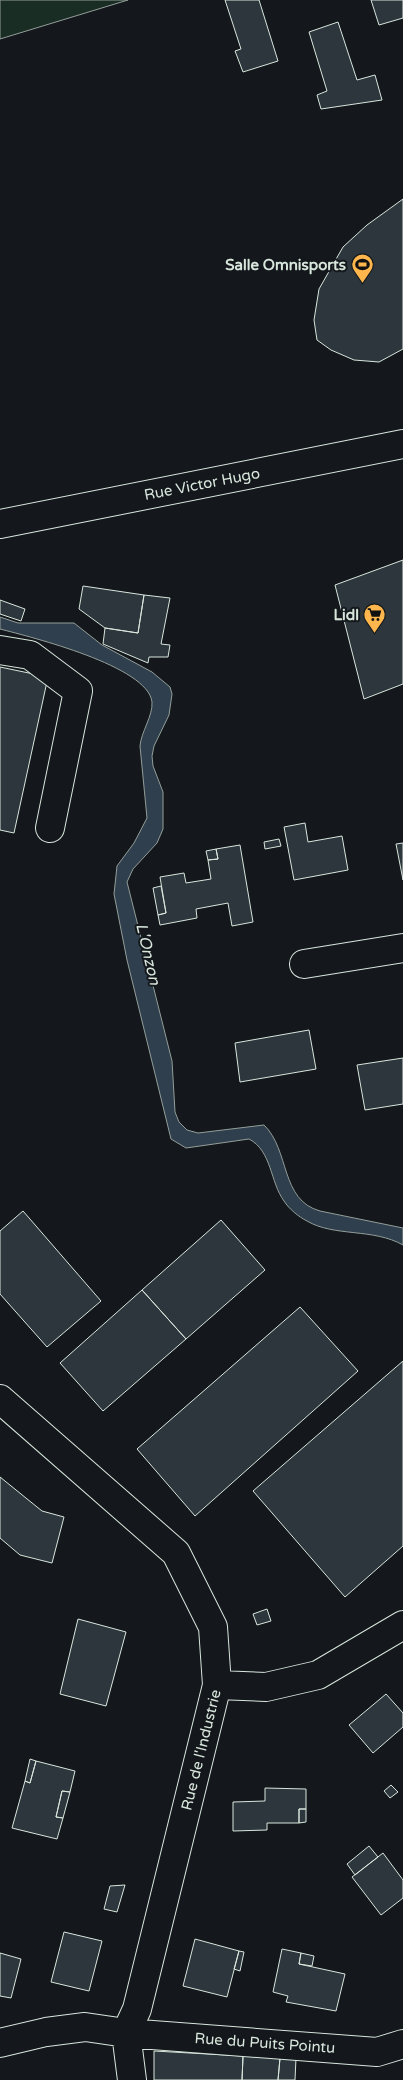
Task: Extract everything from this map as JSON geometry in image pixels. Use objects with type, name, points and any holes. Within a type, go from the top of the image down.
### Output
[{"type":"street","name":"Rue Victor Hugo","points":[[0,524],[403,444]]},
{"type":"street","points":[[0,650],[30,655],[78,691],[50,828]]},
{"type":"street","points":[[304,964],[403,948]]},
{"type":"street","name":"Rue de l'Industrie","points":[[0,1399],[176,1553],[213,1627],[217,1685],[137,2009],[126,2033]]},
{"type":"street","points":[[217,1685],[266,1687],[318,1675],[403,1625]]},
{"type":"street","name":"Rue du Puits Pointu","points":[[0,2043],[46,2032],[85,2027],[126,2033],[377,2052],[403,2044]]},
{"type":"street","points":[[126,2033],[132,2080]]},
{"type":"green space","points":[[0,0],[128,0],[0,39]]},
{"type":"water","points":[[0,617],[18,623],[74,623],[102,645],[152,672],[170,687],[172,694],[169,715],[154,746],[152,756],[153,766],[163,792],[163,829],[157,843],[133,869],[127,882],[172,1061],[175,1112],[179,1122],[187,1130],[198,1133],[264,1125],[278,1147],[292,1186],[307,1205],[320,1211],[403,1228],[403,1245],[379,1236],[318,1226],[301,1217],[291,1210],[284,1201],[262,1151],[257,1144],[249,1139],[186,1148],[171,1139],[127,960],[114,894],[117,866],[134,843],[147,818],[140,746],[142,735],[151,713],[152,702],[146,689],[131,677],[110,665],[61,646],[0,629]]},
{"type":"building","points":[[225,0],[259,0],[278,61],[243,72],[235,51],[241,49]]},
{"type":"building","points":[[371,0],[403,0],[403,18],[379,25]]},
{"type":"building","points":[[338,22],[357,80],[375,75],[382,100],[321,109],[317,95],[327,91],[309,32]]},
{"type":"building","name":"Salle Omnisports","points":[[403,199],[403,349],[379,362],[354,360],[331,350],[317,340],[314,320],[319,289],[343,247],[367,225]]},
{"type":"building","name":"Lidl","points":[[403,560],[403,684],[364,699],[335,585]]},
{"type":"building","points":[[83,586],[144,595],[138,633],[105,628],[79,609]]},
{"type":"building","points":[[144,595],[170,598],[161,644],[170,645],[168,657],[149,657],[148,663],[103,644],[105,628],[138,633]]},
{"type":"building","points":[[0,600],[25,609],[21,621],[0,614]]},
{"type":"building","points":[[0,667],[48,677],[14,833],[0,830]]},
{"type":"building","points":[[305,823],[308,842],[342,836],[348,870],[294,880],[284,827]]},
{"type":"building","points":[[279,839],[281,846],[265,849],[264,842]]},
{"type":"building","points":[[403,843],[403,880],[396,844]]},
{"type":"building","points":[[240,845],[253,922],[232,926],[228,903],[196,909],[197,918],[160,925],[158,915],[166,913],[160,877],[184,873],[186,883],[211,879],[208,860],[218,859],[216,849]]},
{"type":"building","points":[[216,849],[218,859],[208,860],[206,851]]},
{"type":"building","points":[[161,886],[166,913],[158,915],[153,888]]},
{"type":"building","points":[[309,1030],[316,1069],[240,1082],[235,1043]]},
{"type":"building","points":[[403,1058],[403,1104],[365,1110],[357,1065]]},
{"type":"building","points":[[23,1211],[101,1301],[47,1347],[0,1294],[0,1231]]},
{"type":"building","points":[[221,1220],[265,1270],[186,1339],[142,1290]]},
{"type":"building","points":[[142,1290],[186,1339],[103,1411],[60,1363]]},
{"type":"building","points":[[300,1307],[358,1371],[195,1516],[137,1449]]},
{"type":"building","points":[[403,1361],[403,1546],[345,1597],[253,1491]]},
{"type":"building","points":[[0,1477],[42,1511],[64,1517],[52,1563],[20,1555],[0,1538]]},
{"type":"building","points":[[267,1609],[271,1621],[257,1625],[253,1614]]},
{"type":"building","points":[[78,1619],[126,1632],[106,1706],[60,1694]]},
{"type":"building","points":[[386,1694],[403,1713],[403,1727],[373,1753],[349,1725]]},
{"type":"building","points":[[30,1759],[36,1761],[30,1783],[25,1781]]},
{"type":"building","points":[[36,1761],[75,1771],[70,1792],[62,1791],[56,1817],[63,1818],[57,1839],[12,1828],[25,1781],[30,1783]]},
{"type":"building","points":[[391,1785],[398,1792],[390,1798],[384,1791]]},
{"type":"building","points":[[265,1788],[306,1789],[306,1809],[299,1809],[299,1823],[267,1823],[267,1830],[233,1831],[233,1802],[265,1801]]},
{"type":"building","points":[[62,1791],[70,1792],[63,1818],[56,1817]]},
{"type":"building","points":[[299,1809],[306,1809],[306,1822],[299,1823]]},
{"type":"building","points":[[369,1846],[378,1857],[355,1875],[347,1864]]},
{"type":"building","points":[[383,1853],[403,1880],[403,1898],[381,1915],[352,1877]]},
{"type":"building","points":[[125,1885],[117,1912],[104,1909],[110,1886]]},
{"type":"building","points":[[64,1932],[102,1941],[89,1991],[51,1982]]},
{"type":"building","points":[[195,1939],[239,1951],[227,1997],[183,1986]]},
{"type":"building","points":[[282,1949],[301,1953],[299,1964],[345,1974],[336,2011],[286,2002],[288,1996],[273,1992]]},
{"type":"building","points":[[239,1951],[244,1952],[240,1971],[234,1969]]},
{"type":"building","points":[[0,1953],[21,1959],[11,1998],[0,1996]]},
{"type":"building","points":[[301,1953],[314,1956],[312,1966],[299,1964]]},
{"type":"building","points":[[154,2051],[243,2056],[242,2080],[154,2080]]},
{"type":"building","points":[[243,2056],[280,2058],[278,2080],[242,2080]]},
{"type":"building","points":[[280,2058],[296,2058],[295,2080],[278,2080]]},
{"type":"place","name":"Salle Omnisports","points":[[362,284]]},
{"type":"place","name":"Lidl","points":[[375,634]]},
{"type":"water label","name":"L'Onzon","points":[[148,954]]}]
